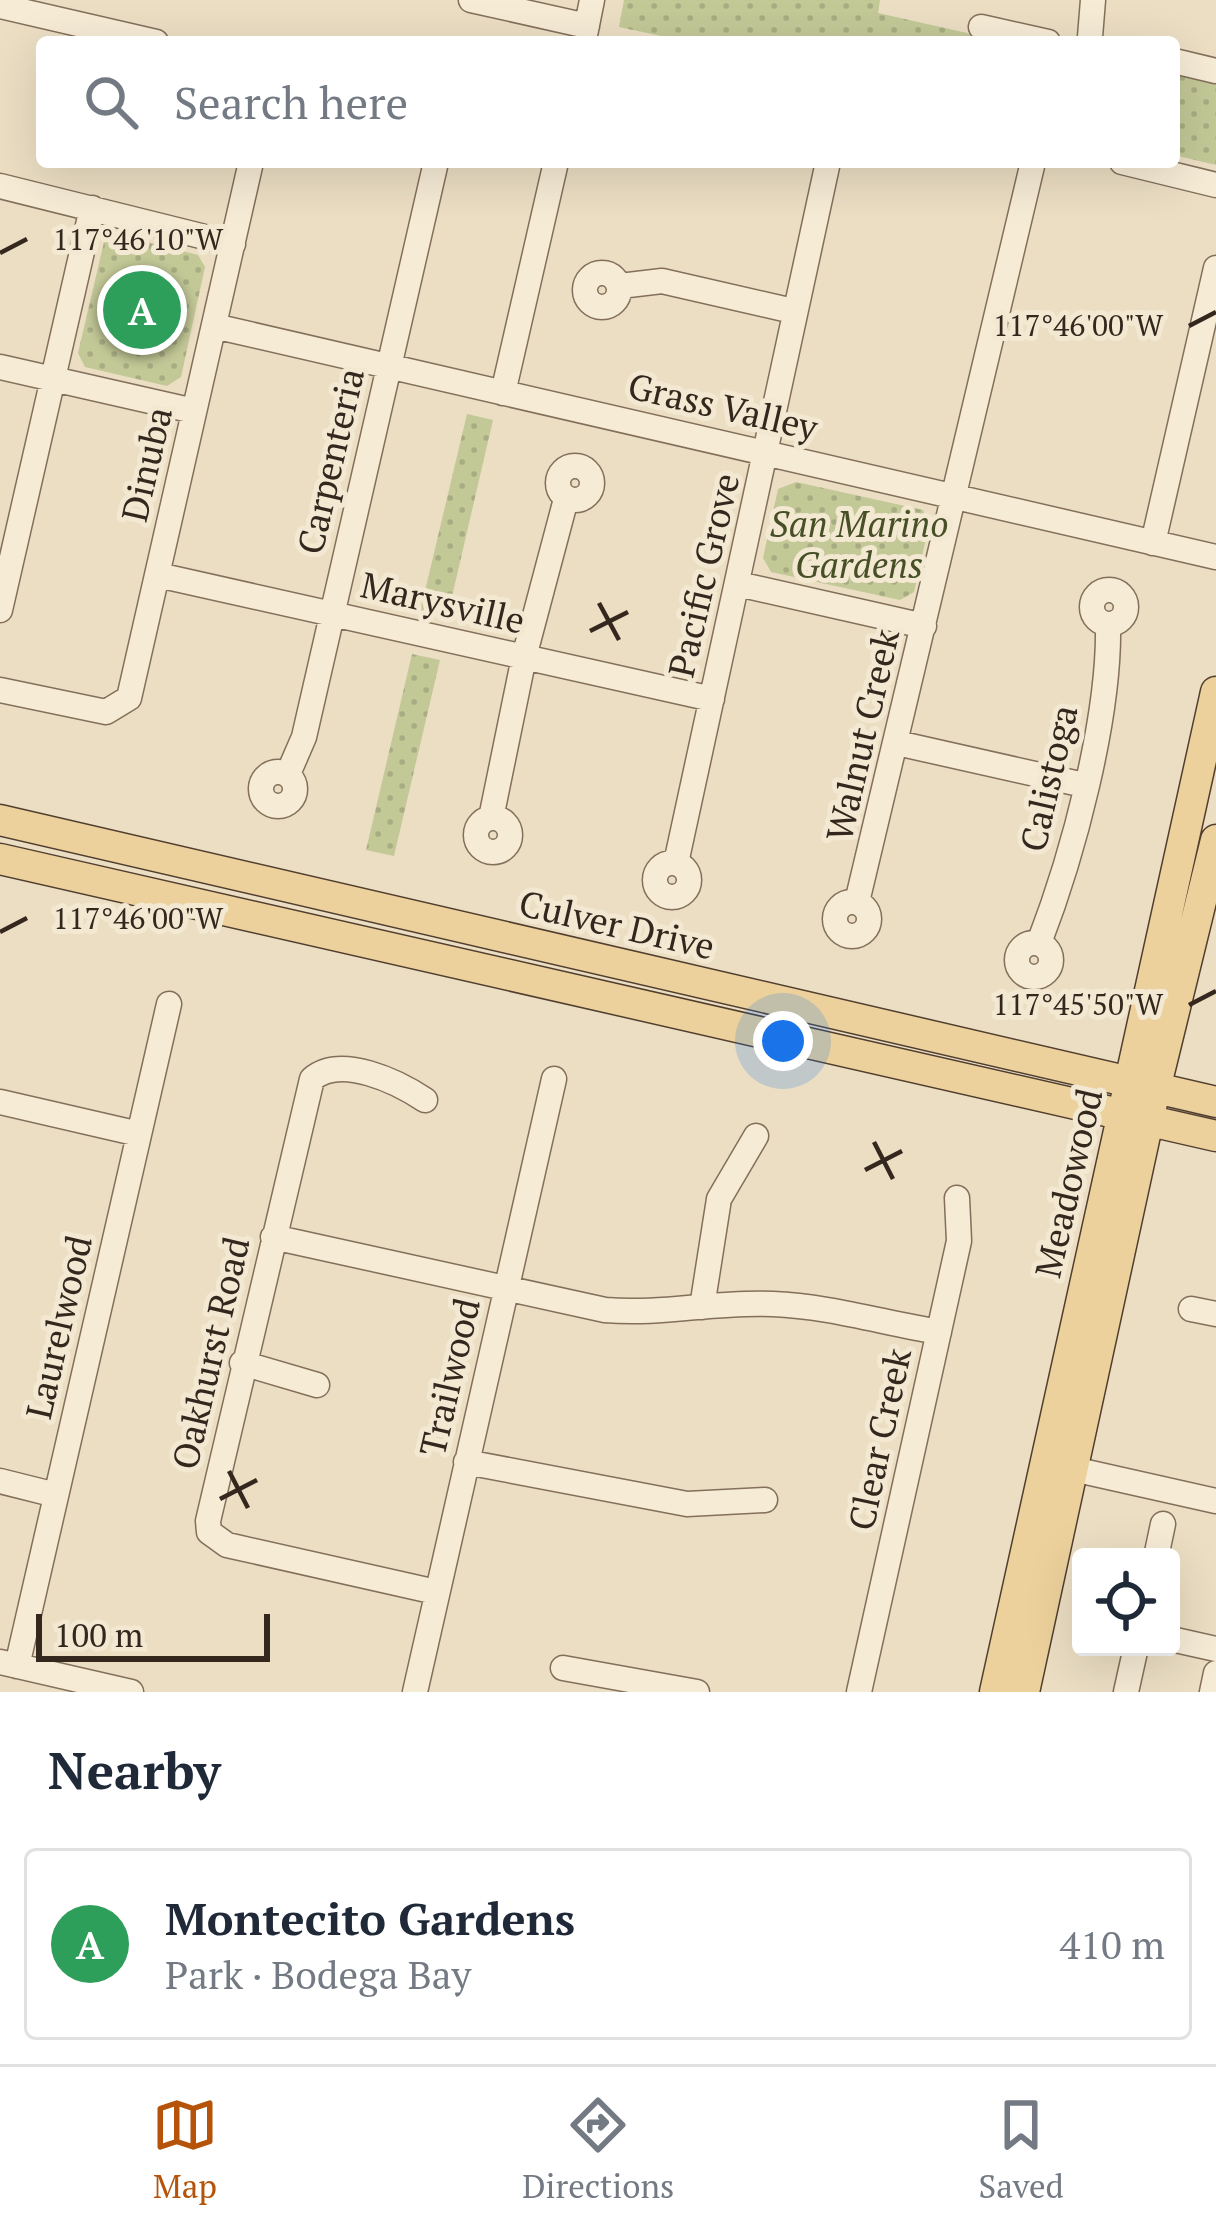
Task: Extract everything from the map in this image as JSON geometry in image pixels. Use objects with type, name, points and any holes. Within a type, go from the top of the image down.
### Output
[{"type":"main road","name":"Meadowood","points":[[995,1692],[1143,1086],[1216,692]]},
{"type":"main road","name":"Culver Drive","points":[[0,820],[1216,1102]]},
{"type":"main road","name":"Meadowood","points":[[1143,1086],[1216,840]]},
{"type":"main road","name":"Culver Drive","points":[[0,859],[1216,1136]]},
{"type":"main road","name":"Meadowood","points":[[1024,1692],[1073,1469],[1136,1117]]},
{"type":"street","points":[[471,0],[587,22]]},
{"type":"street","points":[[1090,36],[1094,0]]},
{"type":"street","points":[[0,6],[130,36]]},
{"type":"street","points":[[981,27],[1021,36]]},
{"type":"street","points":[[1180,62],[1216,71]]},
{"type":"street","name":"Dinuba","points":[[0,689],[92,711],[119,706],[133,685],[250,168]]},
{"type":"street","name":"Carpenteria","points":[[288,774],[304,737],[435,168]]},
{"type":"street","points":[[502,393],[555,168]]},
{"type":"street","name":"Pacific Grove","points":[[676,863],[827,168]]},
{"type":"street","name":"Walnut Creek","points":[[857,902],[1032,168]]},
{"type":"street","points":[[1148,168],[1216,184]]},
{"type":"street","points":[[0,186],[232,244]]},
{"type":"street","points":[[0,610],[9,529],[52,378],[92,208]]},
{"type":"street","points":[[1153,543],[1216,268]]},
{"type":"street","points":[[620,286],[662,281],[793,311]]},
{"type":"street","name":"Grass Valley","points":[[214,326],[1216,556]]},
{"type":"street","points":[[0,367],[194,411]]},
{"type":"street","points":[[491,818],[524,657],[566,499]]},
{"type":"street","name":"Marysville","points":[[158,575],[712,699]]},
{"type":"street","points":[[738,584],[924,626]]},
{"type":"street","name":"Calistoga","points":[[1039,943],[1060,889],[1109,671],[1108,624]]},
{"type":"street","points":[[897,743],[1084,784]]},
{"type":"street","name":"Laurelwood","points":[[9,1664],[56,1495],[169,1004]]},
{"type":"street","name":"Oakhurst Road","points":[[424,1100],[400,1084],[342,1069],[331,1068],[312,1079],[208,1521],[216,1541],[436,1592]]},
{"type":"street","name":"Trailwood","points":[[416,1692],[554,1079]]},
{"type":"street","points":[[0,1102],[139,1133]]},
{"type":"street","points":[[702,1307],[719,1199],[756,1136]]},
{"type":"street","name":"Clear Creek","points":[[859,1692],[959,1241],[957,1198]]},
{"type":"street","points":[[273,1237],[623,1312],[658,1315],[702,1307],[773,1304],[939,1332]]},
{"type":"street","points":[[242,1363],[317,1385]]},
{"type":"street","points":[[466,1462],[687,1504],[764,1500]]},
{"type":"street","points":[[1073,1469],[1216,1501]]},
{"type":"street","points":[[0,1481],[56,1495]]},
{"type":"street","points":[[1158,1548],[1163,1524]]},
{"type":"street","points":[[1180,1641],[1216,1649]]},
{"type":"street","points":[[1126,1692],[1134,1656]]},
{"type":"street","points":[[9,1664],[131,1692]]},
{"type":"street","points":[[563,1668],[697,1692]]},
{"type":"street","points":[[1212,1692],[1216,1673]]},
{"type":"green space","points":[[624,0],[880,0],[878,13],[980,36],[661,36],[619,27]]},
{"type":"green space","points":[[1180,74],[1216,83],[1216,165],[1180,156]]},
{"type":"green space","points":[[116,234],[198,255],[205,267],[181,377],[167,386],[85,367],[78,353],[104,242]]},
{"type":"green space","points":[[467,414],[493,420],[447,618],[420,612]]},
{"type":"green space","name":"San Marino Gardens","points":[[796,482],[923,510],[929,525],[914,592],[900,600],[771,572],[763,558],[778,489]]},
{"type":"green space","points":[[412,654],[440,660],[394,856],[366,850]]},
{"type":"place","name":"Montecito Gardens","points":[[142,310]]}]
